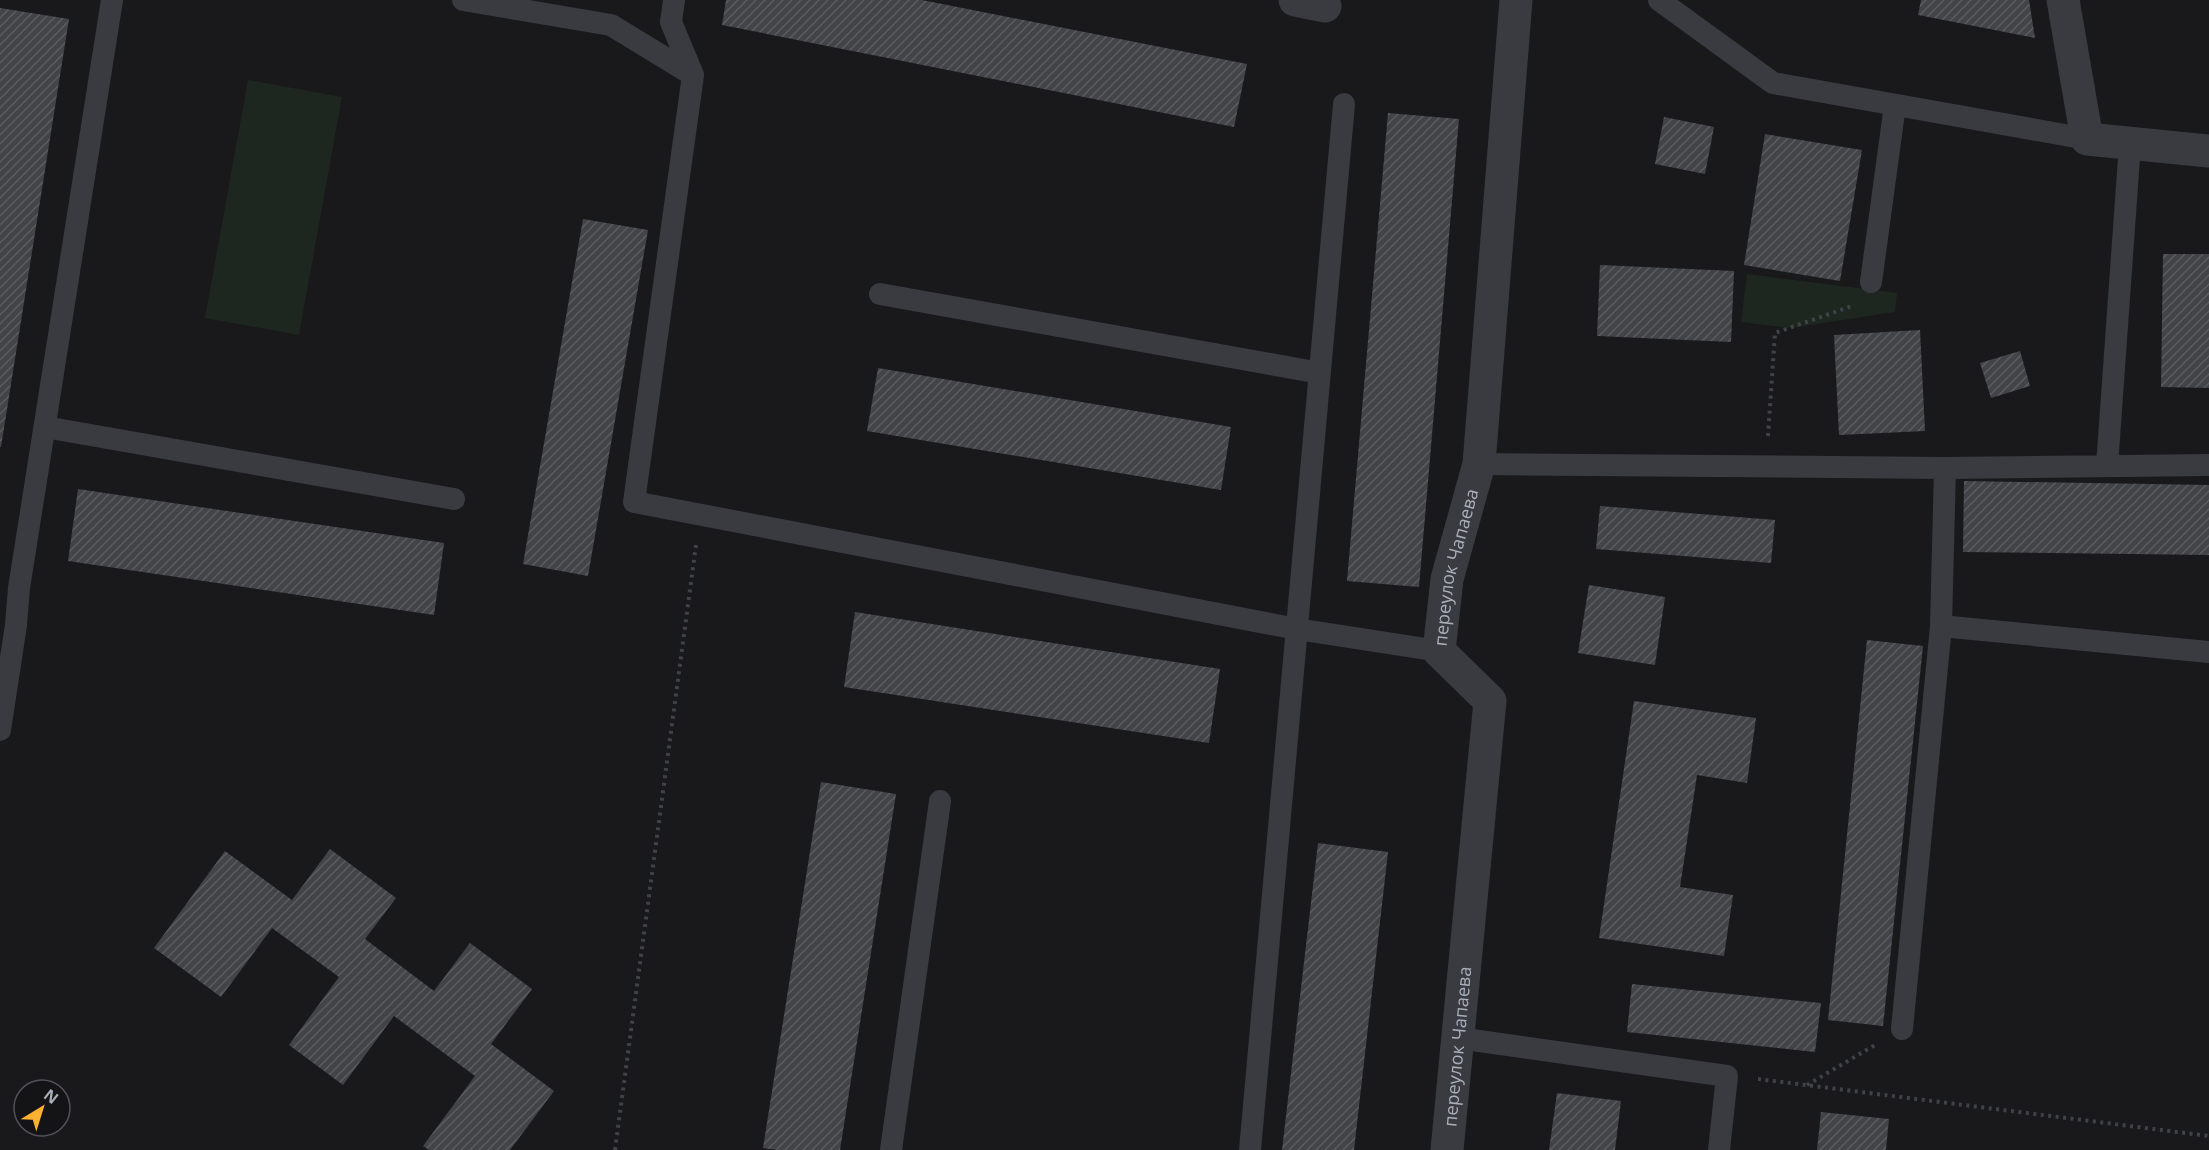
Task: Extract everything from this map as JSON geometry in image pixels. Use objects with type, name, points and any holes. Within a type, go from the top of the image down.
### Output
[{"type":"street","name":"переулок Чапаева","points":[[1447,1150],[1490,701],[1439,651],[1447,579],[1479,464],[1516,0]]},
{"type":"street","points":[[2063,0],[2088,140],[2209,151]]},
{"type":"lane","points":[[0,730],[9,603],[45,427],[112,0]]},
{"type":"lane","points":[[463,0],[611,25],[693,75]]},
{"type":"lane","points":[[674,0],[671,22],[693,75],[634,502],[1297,629],[1439,651]]},
{"type":"lane","points":[[1659,0],[1773,83],[2088,140]]},
{"type":"lane","points":[[1250,1150],[1344,104]]},
{"type":"lane","points":[[1871,282],[1895,105]]},
{"type":"lane","points":[[2107,466],[2130,144]]},
{"type":"lane","points":[[880,294],[1320,373]]},
{"type":"lane","points":[[45,427],[454,499]]},
{"type":"lane","points":[[1479,464],[1945,468],[2209,465]]},
{"type":"lane","points":[[1902,1029],[1941,626],[1945,468]]},
{"type":"lane","points":[[1941,626],[2209,652]]},
{"type":"lane","points":[[891,1150],[940,801]]},
{"type":"lane","points":[[1458,1038],[1727,1076],[1719,1150]]},
{"type":"path","points":[[1766,466],[1775,333],[1859,303],[1871,282]]},
{"type":"path","points":[[615,1150],[701,515]]},
{"type":"path","points":[[1806,1085],[1902,1029]]},
{"type":"path","points":[[1727,1076],[2209,1136]]},
{"type":"shaded area","points":[[248,80],[342,97],[299,335],[205,318]]},
{"type":"shaded area","points":[[1747,274],[1897,293],[1895,312],[1791,328],[1741,322]]},
{"type":"building","points":[[726,0],[922,0],[1247,64],[1234,127],[722,25]]},
{"type":"building","points":[[1921,0],[2029,0],[2035,38],[1918,15]]},
{"type":"building","points":[[0,8],[69,19],[1,447],[0,447]]},
{"type":"building","points":[[1388,113],[1459,119],[1419,587],[1347,581]]},
{"type":"building","points":[[1664,117],[1714,127],[1705,174],[1655,164]]},
{"type":"building","points":[[1765,134],[1862,150],[1840,281],[1744,265]]},
{"type":"building","points":[[583,219],[648,230],[588,576],[523,564]]},
{"type":"building","points":[[2163,254],[2209,254],[2209,388],[2161,387]]},
{"type":"building","points":[[1600,265],[1734,271],[1731,342],[1597,336]]},
{"type":"building","points":[[1920,330],[1925,431],[1839,435],[1834,335]]},
{"type":"building","points":[[2020,351],[2030,386],[1991,398],[1980,363]]},
{"type":"building","points":[[878,368],[1231,427],[1221,490],[867,431]]},
{"type":"building","points":[[1964,481],[2209,485],[2209,555],[1963,552]]},
{"type":"building","points":[[78,489],[444,543],[434,615],[68,561]]},
{"type":"building","points":[[1600,506],[1775,520],[1771,563],[1596,549]]},
{"type":"building","points":[[1589,585],[1665,597],[1655,665],[1578,653]]},
{"type":"building","points":[[855,612],[1220,669],[1209,743],[844,687]]},
{"type":"building","points":[[1867,640],[1923,646],[1883,1026],[1828,1020]]},
{"type":"building","points":[[1634,701],[1756,718],[1747,783],[1697,775],[1680,887],[1733,895],[1724,956],[1599,938]]},
{"type":"building","points":[[821,782],[896,794],[840,1150],[763,1148]]},
{"type":"building","points":[[1318,843],[1388,852],[1354,1150],[1282,1150]]},
{"type":"building","points":[[330,849],[396,898],[365,939],[434,991],[470,943],[532,989],[491,1044],[554,1091],[510,1150],[429,1150],[423,1146],[475,1076],[394,1016],[343,1085],[289,1045],[339,977],[272,928],[221,997],[154,948],[225,851],[292,900]]},
{"type":"building","points":[[1632,984],[1821,1003],[1815,1052],[1627,1032]]},
{"type":"building","points":[[1557,1093],[1621,1101],[1615,1150],[1549,1150]]},
{"type":"building","points":[[1821,1112],[1889,1119],[1886,1150],[1817,1150]]}]
